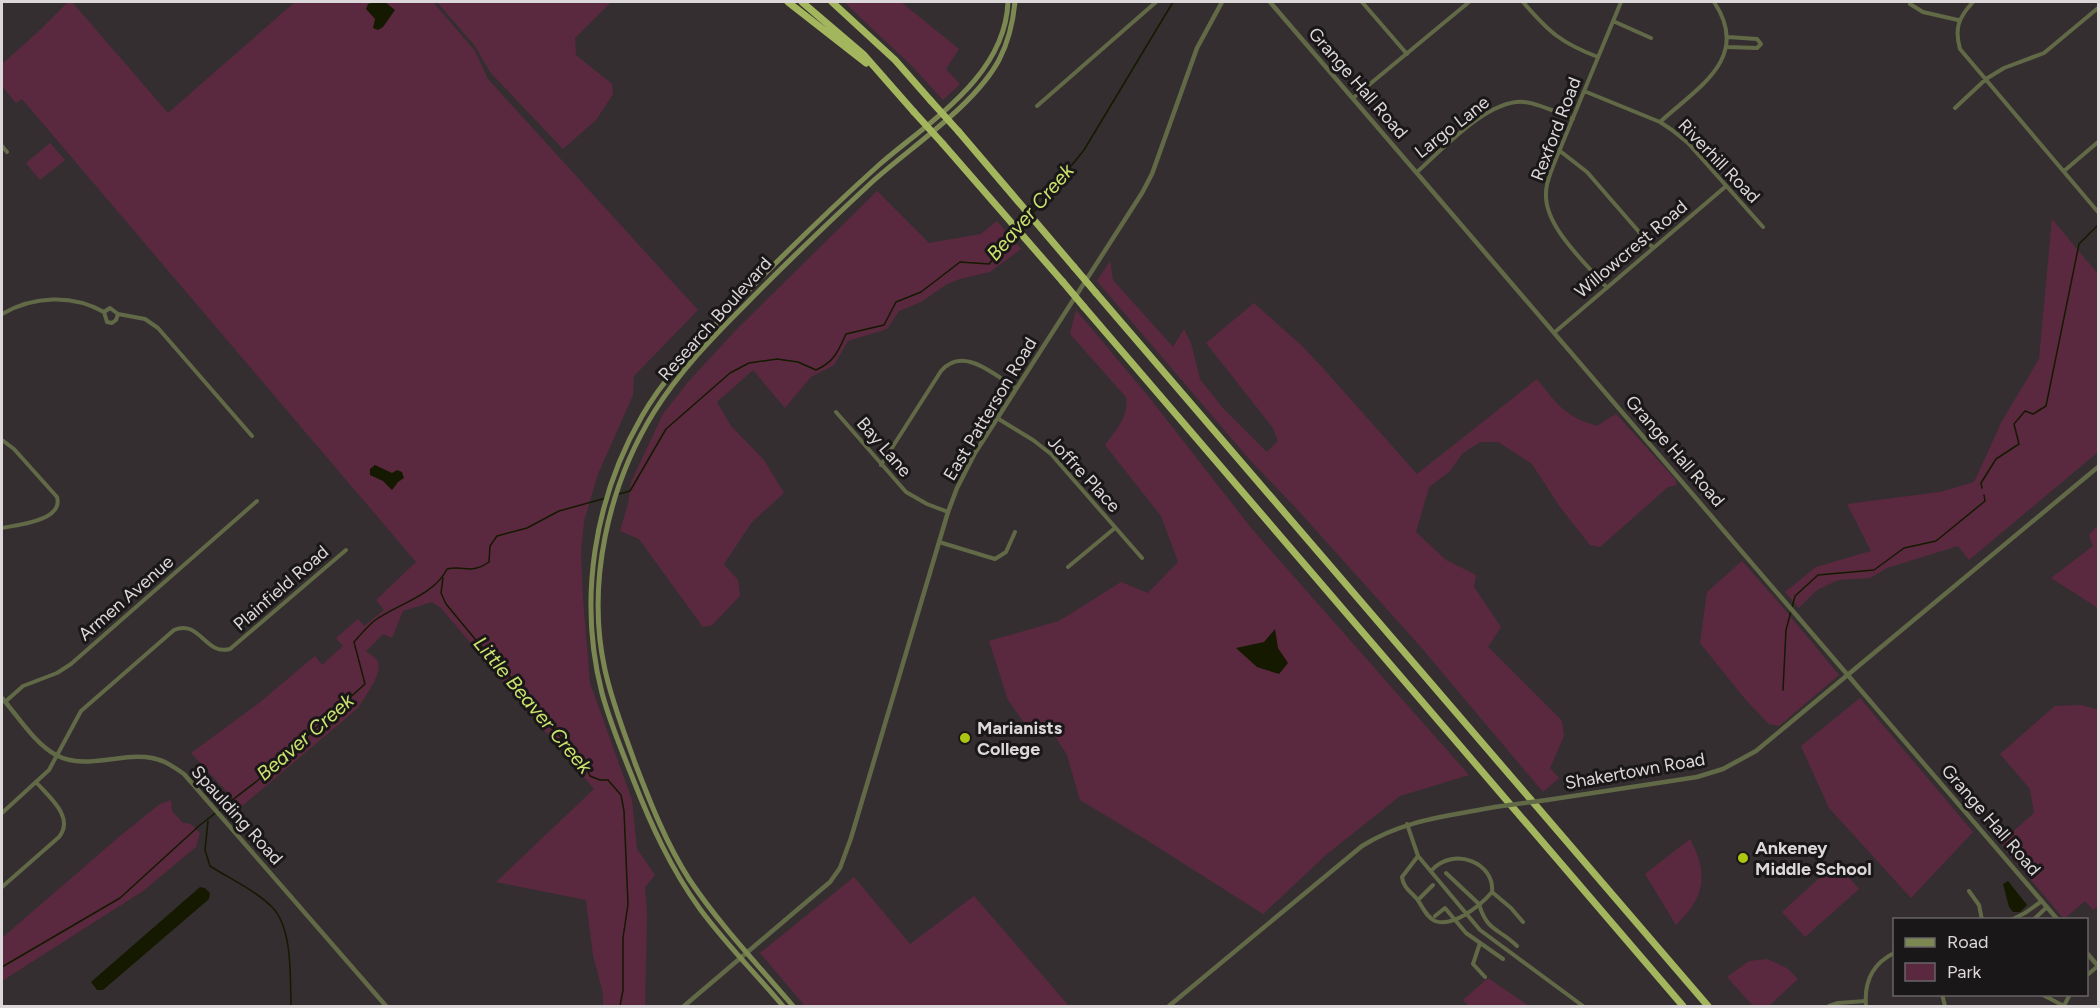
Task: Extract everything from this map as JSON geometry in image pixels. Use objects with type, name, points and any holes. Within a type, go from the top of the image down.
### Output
[{"type":"highway","points":[[788,2],[883,75]]},
{"type":"highway","points":[[802,2],[864,55],[883,75],[1683,1006]]},
{"type":"highway","points":[[832,2],[895,60],[931,101],[1708,1006]]},
{"type":"main road","name":"Research Boulevard","points":[[783,1006],[700,910],[672,864],[651,826],[609,716],[596,659],[591,592],[594,551],[601,518],[611,483],[642,416],[683,359],[793,245],[962,94],[981,74],[1002,32],[1008,2]]},
{"type":"main road","name":"Research Boulevard","points":[[793,1006],[707,904],[677,858],[647,793],[619,718],[605,668],[600,633],[601,571],[610,516],[635,448],[654,412],[679,376],[725,325],[823,227],[969,99],[988,78],[1008,38],[1016,2]]},
{"type":"street","points":[[1037,106],[1156,2]]},
{"type":"street","name":"East Patterson Road","points":[[741,957],[830,882],[840,868],[851,838],[948,512],[965,469],[1142,193],[1152,174],[1197,48],[1222,2]]},
{"type":"street","name":"Grange Hall Road","points":[[1270,2],[2056,918]]},
{"type":"street","points":[[1362,2],[1407,54]]},
{"type":"street","points":[[1353,98],[1469,2]]},
{"type":"street","points":[[1523,2],[1558,38],[1598,57]]},
{"type":"street","name":"Rexford Road","points":[[1607,288],[1560,232],[1548,213],[1546,186],[1621,2]]},
{"type":"street","points":[[1660,122],[1715,72],[1727,47],[1728,38],[1720,12],[1714,2]]},
{"type":"street","points":[[1973,2],[1958,20],[1959,49],[2098,212]]},
{"type":"street","points":[[1910,4],[1923,12],[1958,20]]},
{"type":"street","points":[[1955,108],[1986,79],[2004,68],[2044,53],[2098,8]]},
{"type":"street","points":[[1613,21],[1651,38]]},
{"type":"street","points":[[1727,47],[1756,48],[1761,44],[1757,39],[1728,38]]},
{"type":"street","name":"Riverhill Road","points":[[1584,91],[1660,122],[1688,143],[1763,228]]},
{"type":"street","name":"Largo Lane","points":[[1417,172],[1479,118],[1503,104],[1531,103],[1573,119]]},
{"type":"street","points":[[2064,171],[2098,142]]},
{"type":"street","points":[[2,146],[7,152]]},
{"type":"street","points":[[1560,151],[1587,172],[1653,248]]},
{"type":"street","name":"Willowcrest Road","points":[[1555,332],[1725,187]]},
{"type":"street","points":[[2,314],[21,305],[53,300],[82,302],[104,312],[107,321],[112,323],[118,314]]},
{"type":"street","points":[[104,312],[110,308],[118,314],[145,319],[158,328],[252,436]]},
{"type":"street","points":[[881,465],[941,371],[948,364],[958,360],[970,361],[1016,388]]},
{"type":"street","name":"Bay Lane","points":[[836,412],[910,495],[948,512]]},
{"type":"street","name":"Joffre Place","points":[[998,418],[1051,454],[1142,558]]},
{"type":"street","points":[[2,440],[14,449],[57,497],[58,505],[40,520],[2,528]]},
{"type":"street","name":"Shakertown Road","points":[[1169,1006],[1357,849],[1381,834],[1407,824],[1495,807],[1697,777],[1723,769],[1756,752],[2098,467]]},
{"type":"street","name":"Armen Avenue","points":[[3,700],[23,686],[57,673],[71,664],[257,501]]},
{"type":"street","points":[[1068,567],[1115,528]]},
{"type":"street","points":[[939,542],[995,559],[1006,552],[1015,532]]},
{"type":"street","name":"Plainfield Road","points":[[2,813],[49,770],[81,711],[174,630],[181,627],[189,628],[197,632],[214,648],[230,649],[346,550]]},
{"type":"street","points":[[3,700],[40,743],[57,756]]},
{"type":"street","name":"Spaulding Road","points":[[57,756],[79,761],[153,758],[168,763],[184,774],[386,1006]]},
{"type":"street","points":[[2,887],[64,830],[65,820],[62,812],[36,782]]},
{"type":"street","points":[[1407,824],[1418,856],[1487,936],[1583,1006]]},
{"type":"street","points":[[1418,856],[1402,877],[1402,883],[1418,900],[1428,916],[1437,922],[1455,920],[1466,914],[1491,892],[1492,885],[1483,870],[1472,861],[1455,858],[1442,862],[1432,870]]},
{"type":"street","points":[[1446,873],[1479,904],[1483,919],[1517,946]]},
{"type":"street","points":[[1418,900],[1433,885]]},
{"type":"street","points":[[1969,891],[1979,905],[1982,918]]},
{"type":"street","points":[[1491,892],[1511,908],[1523,922]]},
{"type":"street","points":[[2015,918],[2042,900]]},
{"type":"street","points":[[2034,918],[2048,907]]},
{"type":"street","points":[[1436,916],[1445,908],[1466,933],[1503,959]]},
{"type":"street","points":[[1480,942],[1473,964],[1485,977]]},
{"type":"street","points":[[1866,1006],[1866,985],[1872,972],[1882,960],[1893,954]]},
{"type":"street","points":[[2088,954],[2098,966]]},
{"type":"street","points":[[684,1006],[741,957]]},
{"type":"street","points":[[2045,996],[2064,1006]]},
{"type":"street","points":[[1828,1006],[1866,1001]]},
{"type":"green space","points":[[68,2],[72,2],[168,113],[295,2],[433,2],[475,51],[488,79],[698,310],[634,376],[633,395],[598,474],[584,521],[581,552],[590,683],[632,800],[637,849],[655,875],[645,887],[647,912],[645,1006],[603,1006],[603,993],[593,955],[586,900],[496,882],[594,789],[441,608],[432,602],[403,611],[392,638],[383,634],[366,651],[377,660],[379,665],[373,684],[358,708],[241,807],[191,753],[259,703],[315,656],[322,665],[343,646],[336,638],[358,619],[364,626],[384,610],[376,600],[416,562],[22,99],[16,103],[2,86],[2,64]]},
{"type":"green space","points":[[437,2],[611,2],[575,38],[576,55],[612,84],[613,94],[596,120],[563,149],[490,72],[475,46]]},
{"type":"green space","points":[[844,2],[901,2],[959,49],[946,69],[960,84],[943,100],[911,65]]},
{"type":"green space","points":[[50,143],[65,160],[40,180],[26,163]]},
{"type":"green space","points":[[877,191],[929,243],[981,234],[997,221],[1021,249],[990,272],[947,284],[921,302],[899,311],[887,329],[848,341],[834,365],[811,377],[785,408],[753,370],[717,402],[731,426],[764,460],[784,493],[752,522],[724,564],[738,580],[740,596],[712,625],[703,627],[639,539],[620,531],[628,504],[631,482],[663,414],[688,382],[737,329]]},
{"type":"green space","points":[[2052,219],[2098,274],[2098,452],[1969,560],[1958,546],[1887,568],[1870,578],[1838,580],[1817,590],[1799,608],[1785,592],[1816,567],[1871,551],[1847,504],[1940,492],[1974,482],[2002,421],[2039,359]]},
{"type":"green space","points":[[1110,261],[1113,280],[1173,347],[1184,329],[1191,343],[1200,379],[1222,407],[1267,452],[1278,441],[1273,428],[1206,343],[1254,303],[1302,346],[1417,474],[1537,379],[1562,409],[1586,422],[1597,426],[1616,414],[1675,479],[1677,485],[1668,487],[1600,547],[1590,545],[1560,507],[1532,464],[1498,442],[1480,442],[1463,453],[1449,472],[1429,487],[1416,532],[1446,560],[1476,575],[1474,587],[1501,627],[1488,647],[1562,721],[1564,736],[1550,768],[1559,778],[1543,792],[1420,646],[1250,460],[1097,281]]},
{"type":"green space","points":[[1076,310],[1148,396],[1252,529],[1469,775],[1400,796],[1327,854],[1263,914],[1080,800],[1067,755],[1052,731],[1032,734],[1008,700],[989,641],[1059,621],[1121,582],[1148,593],[1178,562],[1161,516],[1105,445],[1124,417],[1126,397],[1070,334]]},
{"type":"green space","points":[[2098,525],[2098,608],[2051,578],[2093,546],[2089,535]]},
{"type":"green space","points":[[1742,561],[1839,675],[1779,726],[1769,724],[1745,699],[1700,643],[1707,592]]},
{"type":"green space","points":[[1860,698],[1973,832],[1911,898],[1829,808],[1801,746]]},
{"type":"green space","points":[[2082,705],[2098,710],[2098,906],[2093,910],[2085,901],[2065,918],[2000,843],[2034,813],[2030,789],[2000,754],[2055,706]]},
{"type":"green space","points":[[171,800],[172,811],[183,823],[191,824],[200,833],[196,847],[143,891],[2,981],[2,938],[120,836],[160,804]]},
{"type":"green space","points":[[1690,839],[1700,864],[1701,885],[1693,905],[1676,925],[1645,874]]},
{"type":"green space","points":[[1836,863],[1859,889],[1805,937],[1782,912]]},
{"type":"green space","points":[[854,877],[910,944],[974,896],[1069,1006],[805,1006],[760,953]]},
{"type":"green space","points":[[1767,959],[1787,968],[1798,979],[1769,1006],[1753,1006],[1727,977],[1749,961]]},
{"type":"green space","points":[[1488,978],[1529,1006],[1469,1006],[1463,1000]]},
{"type":"shaded area","points":[[385,2],[395,10],[383,27],[378,30],[373,28],[375,19],[366,9],[368,4]]},
{"type":"shaded area","points":[[375,465],[392,473],[397,470],[402,472],[404,478],[392,490],[383,481],[370,475],[370,469]]},
{"type":"shaded area","points":[[1275,629],[1278,648],[1288,663],[1279,674],[1257,667],[1236,648],[1264,642]]},
{"type":"shaded area","points":[[2008,881],[2027,905],[2020,912],[2013,912],[2009,907],[2003,884]]},
{"type":"shaded area","points":[[200,887],[210,893],[209,899],[103,990],[97,990],[91,982]]},
{"type":"waterway","name":"Beaver Creek","points":[[1033,213],[1084,150],[1173,2]]},
{"type":"waterway","name":"Beaver Creek","points":[[1019,228],[1028,219]]},
{"type":"waterway","points":[[1982,488],[1981,483],[1996,459],[2019,444],[2014,424],[2025,411],[2033,414],[2046,406],[2079,244],[2098,225]]},
{"type":"waterway","name":"Beaver Creek","points":[[619,494],[630,491],[666,429],[730,373],[749,363],[777,359],[798,362],[816,370],[835,356],[846,334],[884,325],[896,302],[921,292],[960,262],[989,264],[1015,232]]},
{"type":"waterway","points":[[1783,690],[1786,630],[1795,596],[1818,575],[1874,570],[1904,548],[1936,541],[1985,501],[1984,495]]},
{"type":"waterway","name":"Beaver Creek","points":[[2,967],[120,898],[200,825],[257,781],[365,684],[354,642],[374,621],[424,593],[441,578],[447,569],[472,569],[489,562],[490,546],[497,536],[527,528],[559,511],[606,498]]},
{"type":"waterway","name":"Little Beaver Creek","points":[[443,578],[441,593],[446,604],[585,764],[590,776],[608,780],[621,795],[624,811],[628,904],[623,938],[623,990],[620,1006]]},
{"type":"waterway","points":[[208,821],[205,850],[210,866],[258,895],[272,907],[284,927],[289,954],[291,1006]]},
{"type":"place","name":"Marianists College","points":[[965,738]]},
{"type":"place","name":"Ankeney Middle School","points":[[1743,858]]}]
